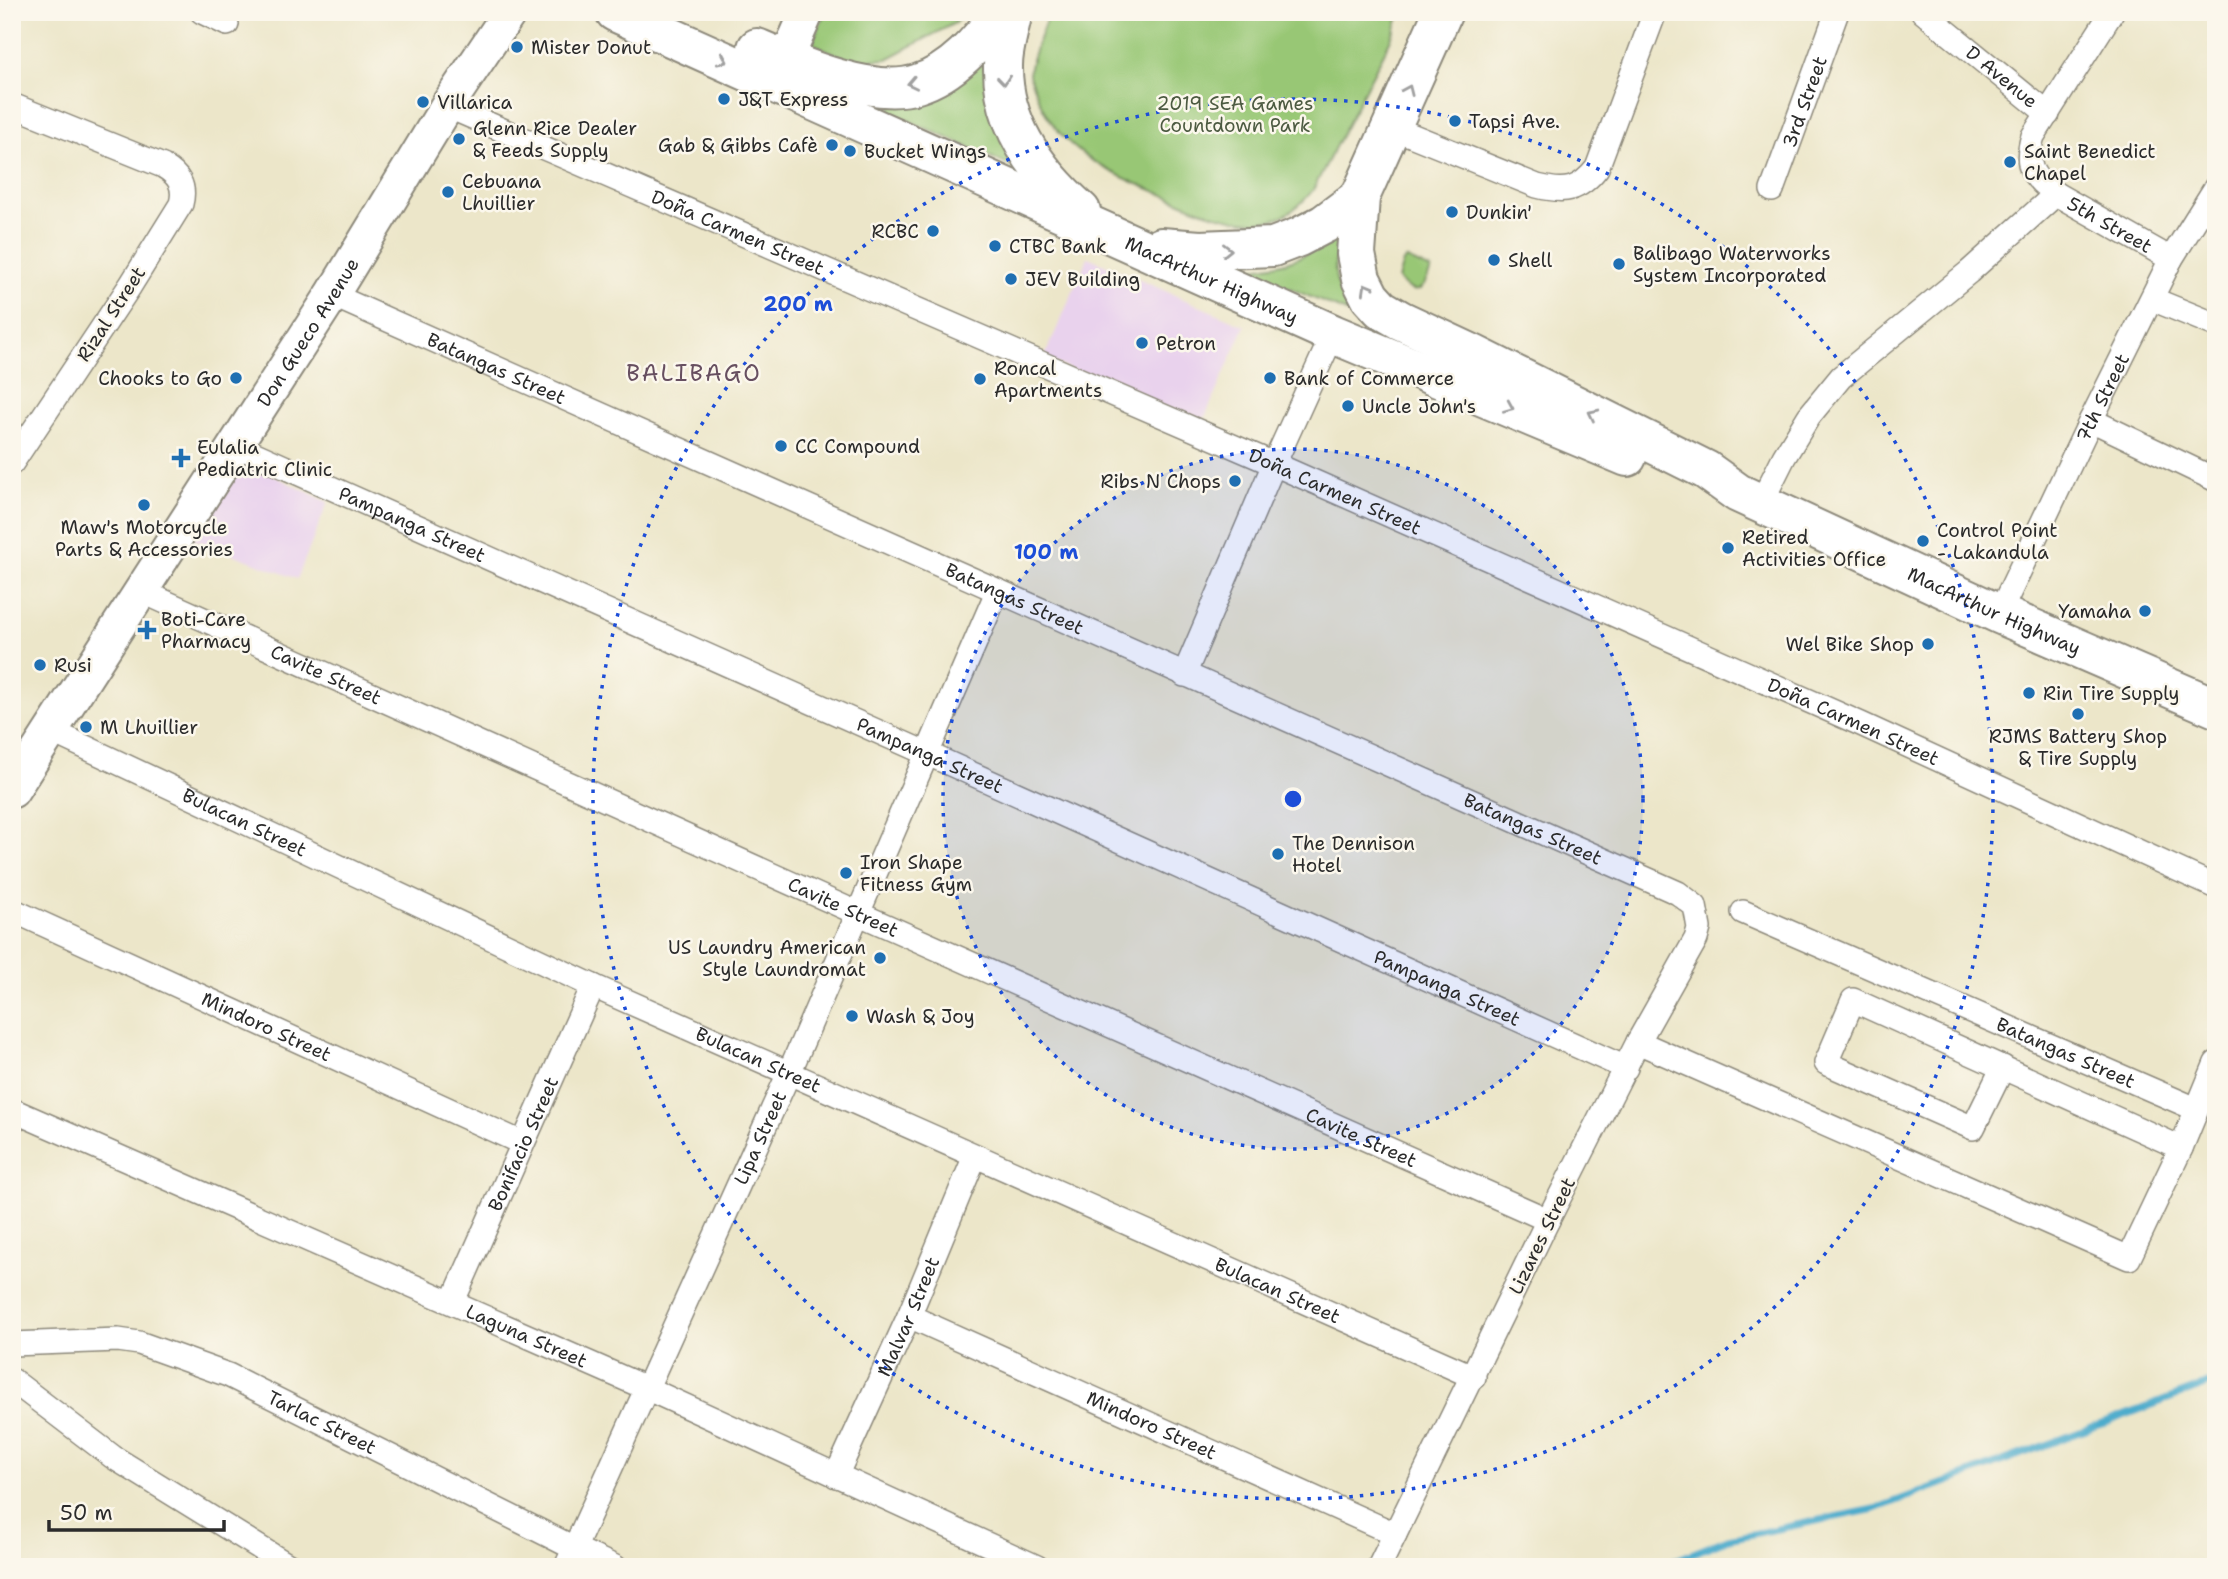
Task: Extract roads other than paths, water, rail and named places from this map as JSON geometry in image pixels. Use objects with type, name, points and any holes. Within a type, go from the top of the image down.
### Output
[{"type":"highway","name":"MacArthur Highway","points":[[615,12],[1333,334],[1700,488],[1749,498]]},
{"type":"highway","points":[[675,12],[786,60],[845,81],[885,87],[916,84],[947,70],[976,43],[1002,12]]},
{"type":"highway","points":[[1013,12],[1003,66],[1006,97],[1015,131],[1058,191],[1118,236],[1200,250],[1273,247],[1324,224],[1360,197]]},
{"type":"highway","name":"MacArthur Highway","points":[[1443,12],[1360,197],[1356,254],[1361,278],[1370,297],[1381,309],[1706,470],[1749,498],[1999,614],[2216,708]]},
{"type":"main road","name":"Don Gueco Avenue","points":[[12,791],[332,295],[447,106],[510,12]]},
{"type":"main road","points":[[786,60],[807,12]]},
{"type":"street","points":[[202,12],[228,24]]},
{"type":"street","points":[[1391,127],[1537,186],[1552,190],[1569,190],[1588,179],[1597,168],[1655,12]]},
{"type":"street","name":"3rd Street","points":[[1772,191],[1837,12]]},
{"type":"street","name":"D Avenue","points":[[1923,12],[2048,114]]},
{"type":"street","name":"5th Street","points":[[2112,12],[2033,136],[2029,163],[2041,184],[2172,259]]},
{"type":"street","name":"Rizal Street","points":[[12,105],[163,166],[178,178],[183,186],[181,204],[12,463]]},
{"type":"street","name":"Doña Carmen Street","points":[[447,106],[1274,464],[1861,724],[2216,887]]},
{"type":"street","name":"7th Street","points":[[1999,614],[2091,420],[2172,259],[2216,187]]},
{"type":"street","points":[[1749,498],[1784,457],[1809,416],[1841,377],[1969,272],[2056,194]]},
{"type":"street","name":"Batangas Street","points":[[332,295],[1678,893],[1695,906]]},
{"type":"street","points":[[2152,299],[2216,325]]},
{"type":"street","points":[[1184,675],[1333,334]]},
{"type":"street","points":[[2091,420],[2216,480]]},
{"type":"street","name":"Pampanga Street","points":[[235,445],[1626,1068]]},
{"type":"street","name":"Cavite Street","points":[[141,591],[1548,1220]]},
{"type":"street","name":"Lipa Street","points":[[570,1557],[789,1073],[997,592]]},
{"type":"street","name":"Bulacan Street","points":[[51,731],[593,986],[1474,1377]]},
{"type":"street","name":"Lizares Street","points":[[1379,1567],[1474,1377],[1548,1220],[1639,1042],[1696,939],[1699,929],[1695,906]]},
{"type":"street","name":"Mindoro Street","points":[[12,910],[522,1143]]},
{"type":"street","name":"Batangas Street","points":[[1743,912],[2196,1110]]},
{"type":"street","name":"Bonifacio Street","points":[[453,1301],[593,986]]},
{"type":"street","points":[[2003,1067],[1973,1128],[1826,1063],[1853,1000],[2003,1067],[2181,1148]]},
{"type":"street","points":[[1639,1042],[2129,1258],[2181,1148],[2216,1063]]},
{"type":"street","name":"Laguna Street","points":[[12,1110],[453,1301],[1037,1567]]},
{"type":"street","name":"Malvar Street","points":[[836,1476],[909,1316],[975,1156]]},
{"type":"street","name":"Mindoro Street","points":[[909,1316],[1395,1534]]},
{"type":"street","name":"Tarlac Street","points":[[12,1344],[118,1340],[139,1343],[228,1375],[570,1557],[615,1567]]},
{"type":"street","points":[[12,1380],[113,1458],[291,1567]]},
{"type":"waterway","points":[[1659,1567],[1728,1539],[1875,1509],[2216,1381]]},
{"type":"place","name":"Mister Donut","points":[[517,47]]},
{"type":"place","name":"J&T Express","points":[[724,99]]},
{"type":"place","name":"Villarica","points":[[423,102]]},
{"type":"place","name":"Tapsi Ave.","points":[[1455,121]]},
{"type":"place","name":"Glenn Rice Dealer & Feeds Supply","points":[[459,139]]},
{"type":"place","name":"Gab & Gibbs Cafè","points":[[832,145]]},
{"type":"place","name":"Bucket Wings","points":[[850,151]]},
{"type":"place","name":"Saint Benedict Chapel","points":[[2010,162]]},
{"type":"place","name":"Cebuana Lhuillier","points":[[448,192]]},
{"type":"place","name":"Dunkin'","points":[[1452,212]]},
{"type":"place","name":"RCBC","points":[[933,231]]},
{"type":"place","name":"CTBC Bank","points":[[995,246]]},
{"type":"place","name":"Shell","points":[[1494,260]]},
{"type":"place","name":"Balibago Waterworks System Incorporated","points":[[1619,264]]},
{"type":"place","name":"JEV Building","points":[[1011,279]]},
{"type":"place","name":"Petron","points":[[1142,343]]},
{"type":"place","name":"Chooks to Go","points":[[236,378]]},
{"type":"place","name":"Bank of Commerce","points":[[1270,378]]},
{"type":"place","name":"Roncal Apartments","points":[[980,379]]},
{"type":"place","name":"Uncle John's","points":[[1348,406]]},
{"type":"place","name":"CC Compound","points":[[781,446]]},
{"type":"place","name":"Eulalia Pediatric Clinic","points":[[181,458]]},
{"type":"place","name":"Ribs N Chops","points":[[1235,481]]},
{"type":"place","name":"Maw's Motorcycle Parts & Accessories","points":[[144,505]]},
{"type":"place","name":"Control Point - Lakandula","points":[[1923,541]]},
{"type":"place","name":"Retired Activities Office","points":[[1728,548]]},
{"type":"place","name":"Yamaha","points":[[2145,611]]},
{"type":"place","name":"Boti-Care Pharmacy","points":[[147,630]]},
{"type":"place","name":"Wel Bike Shop","points":[[1928,644]]},
{"type":"place","name":"Rusi","points":[[40,665]]},
{"type":"place","name":"Rin Tire Supply","points":[[2029,693]]},
{"type":"place","name":"RJMS Battery Shop & Tire Supply","points":[[2078,714]]},
{"type":"place","name":"M Lhuillier","points":[[86,727]]},
{"type":"place","name":"The Dennison Hotel","points":[[1278,854]]},
{"type":"place","name":"Iron Shape Fitness Gym","points":[[846,873]]},
{"type":"place","name":"US Laundry American Style Laundromat","points":[[880,958]]},
{"type":"place","name":"Wash & Joy","points":[[852,1016]]},
{"type":"district","name":"BALIBAGO","points":[[694,373]]},
{"type":"park label","name":"2019 SEA Games Countdown Park","points":[[1235,114]]}]
